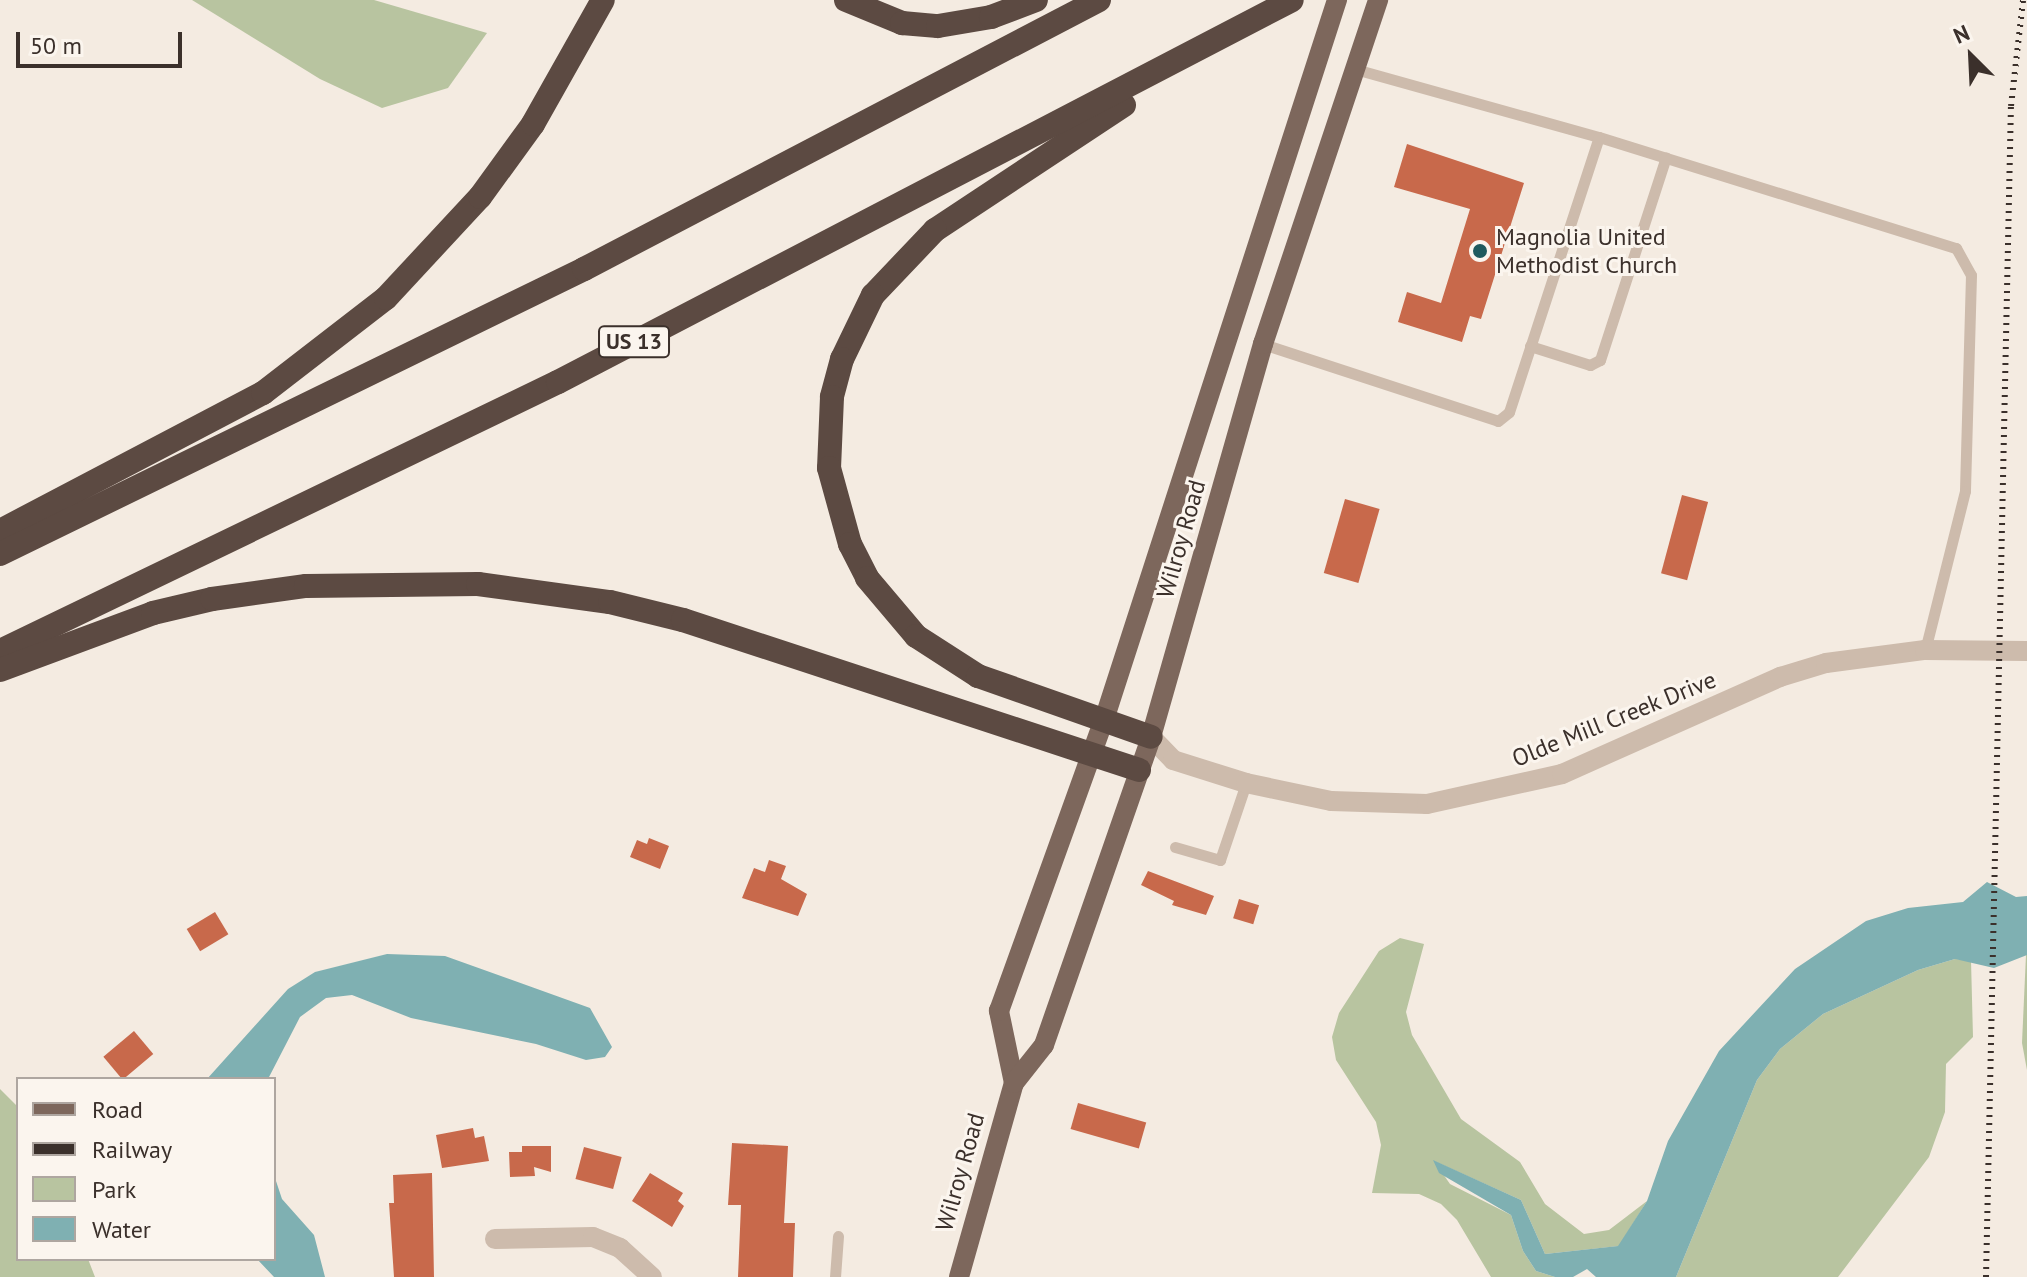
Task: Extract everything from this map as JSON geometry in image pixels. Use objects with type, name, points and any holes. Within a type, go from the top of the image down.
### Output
[{"type":"highway","points":[[0,531],[263,393],[386,298],[435,249],[506,160],[573,57],[603,0]]},
{"type":"highway","points":[[846,0],[902,23],[938,26],[991,17],[1036,0]]},
{"type":"highway","points":[[0,554],[584,269],[1099,0]]},
{"type":"highway","name":"US 13","points":[[0,651],[558,382],[1292,0]]},
{"type":"highway","points":[[1151,737],[978,676],[916,636],[889,609],[850,544],[835,502],[829,468],[832,397],[842,359],[873,295],[935,230],[1260,18]]},
{"type":"highway","points":[[0,670],[153,613],[212,599],[306,586],[478,584],[610,602],[683,620],[1139,770]]},
{"type":"main road","name":"Wilroy Road","points":[[1014,1083],[999,1011],[1104,720],[1337,0]]},
{"type":"main road","name":"Wilroy Road","points":[[959,1277],[1014,1083],[1044,1045],[1151,737],[1263,344],[1378,0]]},
{"type":"street","name":"Olde Mill Creek Drive","points":[[1151,737],[1173,760],[1246,783],[1320,799],[1384,805],[1470,799],[1562,774],[1780,677],[1873,654],[1925,650],[2027,651]]},
{"type":"street","points":[[1139,770],[1173,760]]},
{"type":"street","points":[[495,1239],[593,1237],[620,1248],[652,1277]]},
{"type":"lane","points":[[1355,69],[1599,137],[1942,241],[1966,260],[1971,275],[1965,491],[1958,534],[1925,650]]},
{"type":"lane","points":[[1263,344],[1498,421],[1509,412],[1599,137]]},
{"type":"lane","points":[[1530,346],[1590,365],[1600,360],[1666,157]]},
{"type":"lane","points":[[1175,847],[1220,860],[1246,783]]},
{"type":"lane","points":[[835,1277],[838,1236]]},
{"type":"green space","points":[[192,0],[374,0],[487,33],[448,88],[382,108],[320,79]]},
{"type":"green space","points":[[1400,938],[1424,944],[1406,1012],[1412,1035],[1461,1119],[1520,1162],[1545,1204],[1584,1234],[1609,1230],[1647,1201],[1619,1246],[1545,1254],[1521,1200],[1434,1161],[1450,1184],[1511,1215],[1523,1251],[1536,1271],[1555,1277],[1491,1277],[1457,1220],[1441,1204],[1419,1194],[1372,1193],[1381,1145],[1376,1122],[1336,1060],[1332,1037],[1339,1013],[1379,951]]},
{"type":"green space","points":[[2027,955],[2027,1070],[2022,1043]]},
{"type":"green space","points":[[1955,959],[1971,960],[1973,1037],[1946,1064],[1945,1112],[1929,1157],[1838,1277],[1676,1277],[1757,1080],[1780,1049],[1823,1014],[1918,970]]},
{"type":"green space","points":[[0,1089],[16,1105],[16,1261],[89,1261],[95,1277],[0,1277]]},
{"type":"water","points":[[1987,882],[2016,897],[2027,896],[2027,955],[1994,968],[1955,959],[1918,970],[1823,1014],[1780,1049],[1757,1080],[1676,1277],[1596,1277],[1587,1269],[1573,1277],[1555,1277],[1536,1271],[1523,1251],[1511,1215],[1439,1173],[1433,1160],[1521,1200],[1545,1254],[1618,1246],[1647,1201],[1668,1141],[1719,1051],[1795,969],[1866,921],[1908,908],[1963,902]]},
{"type":"water","points":[[387,954],[445,956],[590,1008],[612,1047],[605,1057],[586,1060],[536,1044],[411,1018],[352,995],[326,998],[300,1017],[269,1077],[209,1077],[288,989],[315,972]]},
{"type":"water","points":[[276,1181],[282,1199],[314,1235],[325,1277],[274,1277],[259,1261],[276,1261]]},
{"type":"building","name":"Magnolia United Methodist Church","points":[[1407,144],[1524,183],[1481,319],[1470,316],[1462,342],[1398,322],[1407,292],[1441,303],[1470,209],[1394,187]]},
{"type":"building","points":[[1682,495],[1708,502],[1687,580],[1661,573]]},
{"type":"building","points":[[1345,499],[1380,509],[1358,583],[1324,573]]},
{"type":"building","points":[[649,838],[669,846],[660,869],[630,857],[637,840],[647,844]]},
{"type":"building","points":[[769,860],[786,866],[781,879],[807,894],[798,916],[742,898],[754,868],[765,872]]},
{"type":"building","points":[[1148,871],[1214,896],[1206,915],[1172,905],[1174,901],[1141,885]]},
{"type":"building","points":[[1239,899],[1259,905],[1253,924],[1233,918]]},
{"type":"building","points":[[215,912],[228,934],[200,951],[187,929]]},
{"type":"building","points":[[134,1031],[153,1054],[126,1077],[120,1077],[103,1057]]},
{"type":"building","points":[[1078,1103],[1146,1123],[1139,1149],[1071,1129]]},
{"type":"building","points":[[473,1128],[475,1138],[484,1136],[489,1161],[442,1168],[436,1135]]},
{"type":"building","points":[[732,1143],[788,1146],[784,1223],[795,1223],[793,1277],[738,1277],[741,1205],[728,1205]]},
{"type":"building","points":[[522,1146],[551,1146],[551,1172],[534,1167],[535,1176],[510,1177],[509,1152],[522,1152]]},
{"type":"building","points":[[584,1147],[622,1157],[613,1189],[575,1179]]},
{"type":"building","points":[[432,1173],[434,1277],[394,1277],[389,1203],[394,1203],[393,1175]]},
{"type":"building","points":[[650,1173],[683,1193],[678,1201],[684,1206],[672,1227],[632,1201]]},
{"type":"railway","points":[[1986,1277],[2011,106],[2023,0]]},
{"type":"place","name":"Magnolia United Methodist Church","points":[[1480,251]]}]
